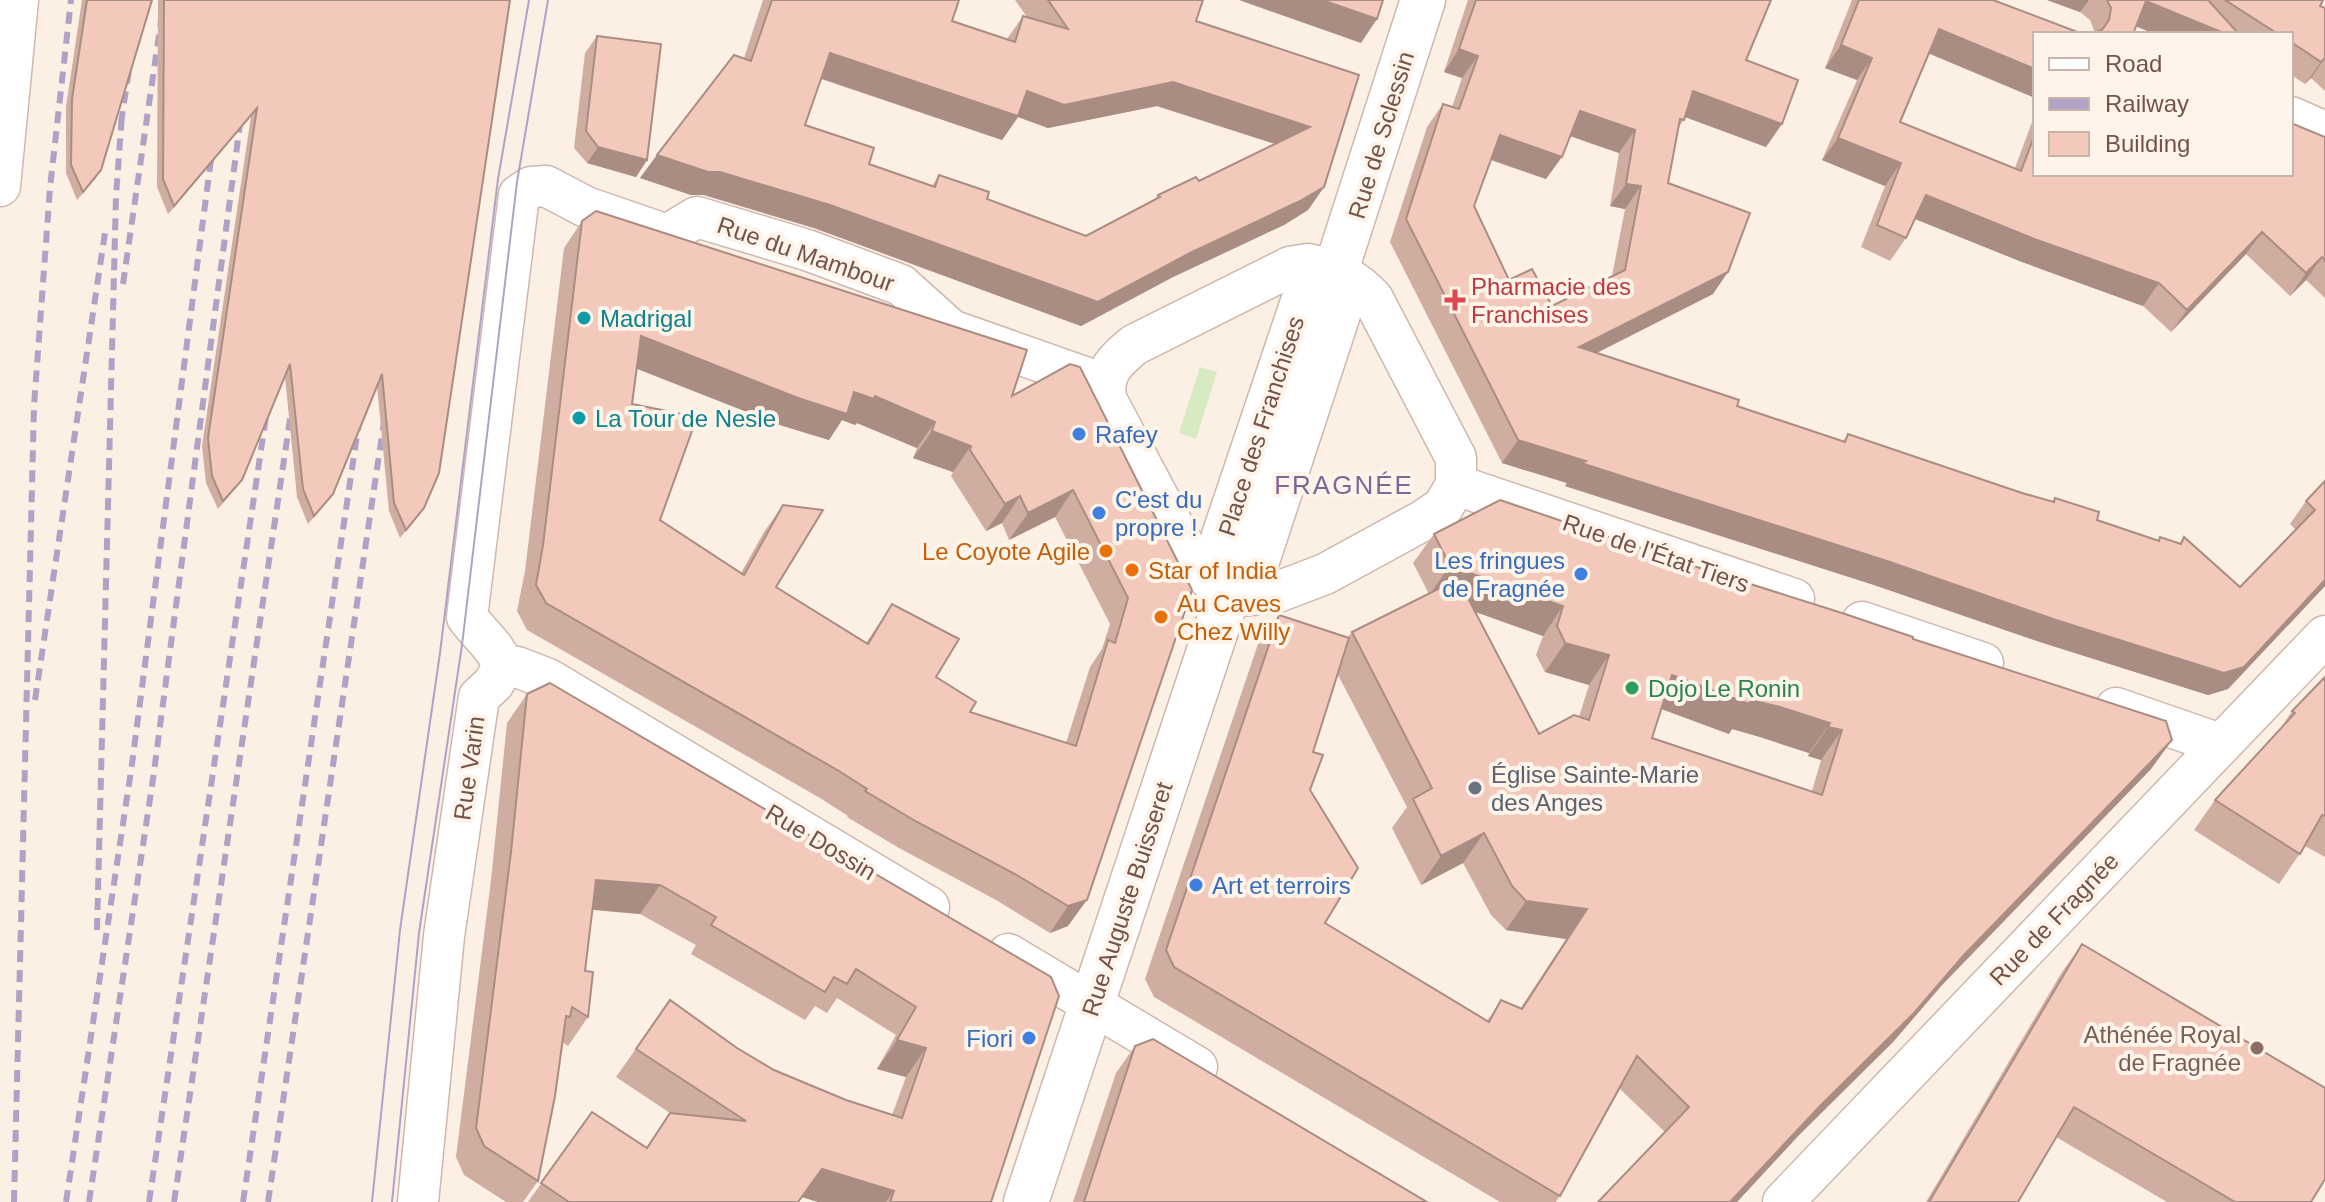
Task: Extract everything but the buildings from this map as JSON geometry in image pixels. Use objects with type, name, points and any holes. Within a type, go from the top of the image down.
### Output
[{"type":"street","points":[[0,186],[18,0]]},
{"type":"street","name":"Rue de Sclessin","points":[[1336,270],[1423,0]]},
{"type":"street","points":[[2293,118],[2325,132]]},
{"type":"street","name":"Rue du Mambour","points":[[503,665],[497,650],[467,617],[516,203],[523,191],[531,187],[546,186],[586,207],[667,235],[697,217],[807,250],[901,285],[951,330],[1104,384]]},
{"type":"street","points":[[1104,384],[1118,358],[1134,345],[1290,267],[1308,264],[1336,270],[1361,286],[1373,299],[1456,458],[1456,485],[1443,507],[1424,520],[1325,574],[1275,593],[1227,597]]},
{"type":"street","name":"Place des Franchises","points":[[1104,384],[1106,399],[1192,561],[1227,597],[1255,567],[1340,308],[1336,270]]},
{"type":"street","name":"Rue de l'État Tiers","points":[[1456,485],[2010,672]]},
{"type":"street","name":"Rue Auguste Buisseret","points":[[1026,1202],[1227,597]]},
{"type":"street","name":"Rue de Fragnée","points":[[1783,1202],[2325,636]]},
{"type":"street","name":"Rue Dossin","points":[[503,665],[548,679],[1223,1082]]},
{"type":"street","name":"Rue Varin","points":[[418,1202],[444,936],[479,697],[494,683],[503,665]]},
{"type":"street","points":[[2085,697],[2220,744]]},
{"type":"green space","points":[[1200,367],[1217,372],[1196,439],[1179,433]]},
{"type":"tram line","points":[[372,1202],[400,930],[440,653],[498,179],[529,0]]},
{"type":"tram line","points":[[392,1202],[419,933],[462,645],[517,182],[548,0]]},
{"type":"railway","points":[[14,1202],[34,406],[50,188],[71,0]]},
{"type":"railway","points":[[123,284],[164,0]]},
{"type":"railway","points":[[121,123],[130,63]]},
{"type":"railway","points":[[89,1202],[153,779],[242,109]]},
{"type":"railway","points":[[97,930],[116,196],[122,114]]},
{"type":"railway","points":[[66,1202],[132,764],[213,144]]},
{"type":"railway","points":[[35,700],[106,226]]},
{"type":"railway","points":[[174,1202],[293,399]]},
{"type":"railway","points":[[149,1202],[268,403]]},
{"type":"railway","points":[[243,1202],[360,415]]},
{"type":"railway","points":[[268,1202],[385,415]]},
{"type":"place","name":"Pharmacie des Franchises","points":[[1455,300]]},
{"type":"place","name":"Madrigal","points":[[584,318]]},
{"type":"place","name":"La Tour de Nesle","points":[[579,418]]},
{"type":"place","name":"Rafey","points":[[1079,434]]},
{"type":"place","name":"C'est du propre !","points":[[1099,513]]},
{"type":"place","name":"Le Coyote Agile","points":[[1106,551]]},
{"type":"place","name":"Star of India","points":[[1132,570]]},
{"type":"place","name":"Les fringues de Fragnée","points":[[1581,574]]},
{"type":"place","name":"Au Caves Chez Willy","points":[[1161,617]]},
{"type":"place","name":"Dojo Le Ronin","points":[[1632,688]]},
{"type":"place","name":"Église Sainte-Marie des Anges","points":[[1475,788]]},
{"type":"place","name":"Art et terroirs","points":[[1196,885]]},
{"type":"place","name":"Fiori","points":[[1029,1038]]},
{"type":"place","name":"Athénée Royal de Fragnée","points":[[2257,1048]]},
{"type":"district","name":"FRAGNÉE","points":[[1344,485]]}]
